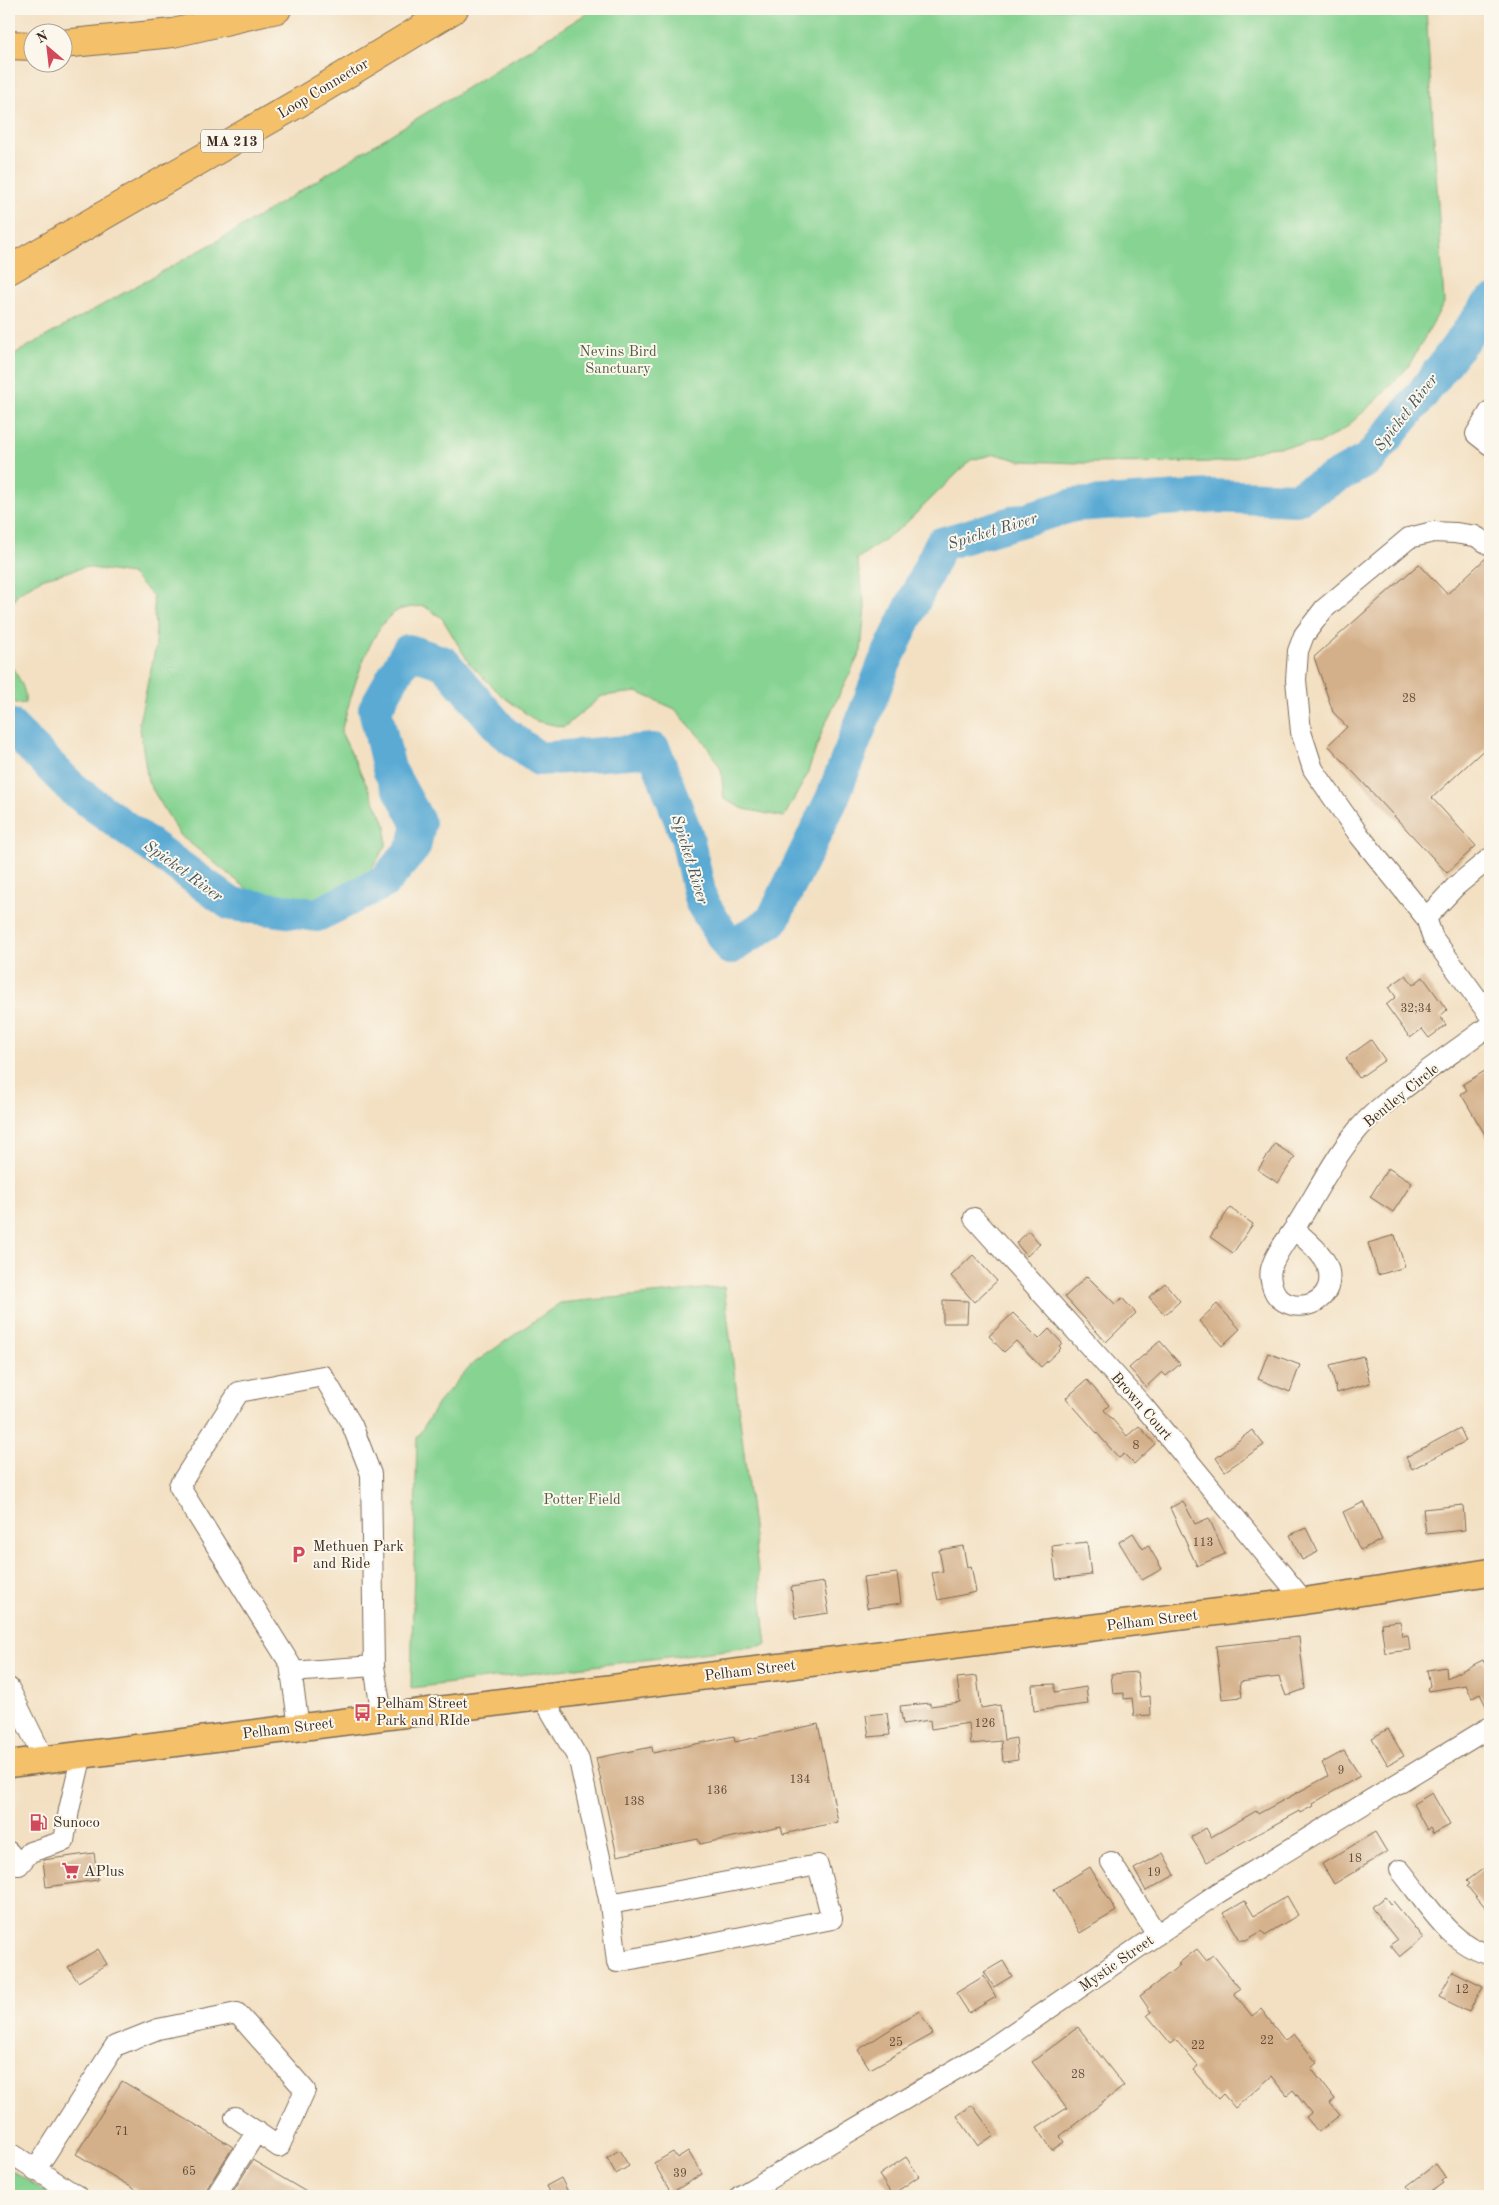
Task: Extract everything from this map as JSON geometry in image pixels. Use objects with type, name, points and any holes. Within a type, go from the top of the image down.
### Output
[{"type":"highway","points":[[72,43],[173,34],[278,9]]},
{"type":"highway","name":"Loop Connector","points":[[9,270],[308,98],[454,9]]},
{"type":"highway","points":[[9,45],[22,46]]},
{"type":"main road","name":"Pelham Street","points":[[10,1765],[82,1754],[1304,1601],[1490,1572]]},
{"type":"street","points":[[1490,411],[1476,434],[1490,444]]},
{"type":"street","points":[[1490,545],[1475,536],[1456,533],[1434,532],[1409,538],[1324,610],[1304,635],[1298,651],[1296,680],[1301,732],[1313,769],[1359,835],[1426,918],[1432,938],[1490,1016]]},
{"type":"street","points":[[1426,918],[1456,886],[1490,858]]},
{"type":"street","name":"Bentley Circle","points":[[1294,1229],[1349,1141],[1362,1124],[1390,1100],[1490,1026]]},
{"type":"street","name":"Brown Court","points":[[974,1218],[1144,1407],[1304,1601]]},
{"type":"street","points":[[299,1727],[290,1664],[179,1486],[239,1392],[323,1376],[352,1426],[371,1474],[374,1666],[382,1716]]},
{"type":"street","points":[[292,1672],[374,1666]]},
{"type":"street","points":[[9,1688],[14,1708],[44,1759]]},
{"type":"street","points":[[542,1696],[579,1760],[610,1904],[617,1962],[832,1919],[818,1865],[610,1904]]},
{"type":"street","name":"Mystic Street","points":[[740,2196],[987,2051],[1256,1869],[1490,1727]]},
{"type":"street","points":[[9,1852],[19,1865],[30,1852],[64,1841],[82,1754]]},
{"type":"street","points":[[1111,1862],[1157,1935]]},
{"type":"street","points":[[1400,1870],[1454,1937],[1482,1953],[1490,1954]]},
{"type":"street","points":[[35,2170],[115,2046],[158,2029],[237,2013],[305,2090],[279,2147],[235,2117]]},
{"type":"street","points":[[216,2196],[256,2131]]},
{"type":"street","points":[[9,2152],[77,2196]]},
{"type":"green space","name":"Nevins Bird Sanctuary","points":[[594,9],[1426,9],[1444,303],[1408,367],[1379,398],[1343,430],[1320,443],[1268,448],[1223,462],[1079,463],[1021,461],[995,454],[971,460],[904,525],[857,559],[865,607],[861,651],[824,726],[806,777],[784,817],[744,809],[724,799],[721,769],[705,743],[675,709],[637,692],[602,696],[564,727],[536,721],[501,695],[469,663],[442,618],[424,606],[397,611],[387,619],[377,632],[369,648],[355,684],[341,732],[386,825],[386,846],[367,875],[331,897],[293,903],[256,896],[180,835],[148,782],[139,722],[156,646],[153,596],[131,574],[85,567],[41,579],[18,593],[9,609],[9,357],[235,231]]},
{"type":"green space","points":[[9,663],[23,687],[25,703],[18,704],[9,700]]},
{"type":"green space","name":"Potter Field","points":[[724,1287],[767,1645],[411,1688],[417,1438],[438,1403],[470,1366],[560,1303]]},
{"type":"green space","points":[[9,2169],[52,2196],[9,2196]]},
{"type":"building","points":[[1488,556],[1490,557],[1490,744],[1432,798],[1476,846],[1447,873],[1328,745],[1347,727],[1333,712],[1314,657],[1419,564],[1447,594]]},
{"type":"building","points":[[1406,975],[1413,985],[1423,977],[1447,1010],[1440,1016],[1446,1025],[1429,1038],[1422,1029],[1410,1038],[1386,1005],[1396,997],[1389,987]]},
{"type":"building","points":[[1371,1040],[1385,1060],[1359,1078],[1346,1058]]},
{"type":"building","points":[[1490,1068],[1490,1143],[1461,1094],[1467,1090],[1463,1084]]},
{"type":"building","points":[[1275,1144],[1295,1157],[1278,1183],[1258,1170]]},
{"type":"building","points":[[1388,1168],[1412,1183],[1393,1212],[1370,1197]]},
{"type":"building","points":[[1230,1208],[1253,1224],[1233,1253],[1210,1237]]},
{"type":"building","points":[[1029,1231],[1040,1244],[1027,1256],[1016,1243]]},
{"type":"building","points":[[1395,1235],[1405,1267],[1378,1275],[1368,1243]]},
{"type":"building","points":[[973,1255],[997,1281],[974,1302],[951,1276]]},
{"type":"building","points":[[1087,1276],[1115,1304],[1122,1298],[1136,1313],[1106,1342],[1065,1297]]},
{"type":"building","points":[[1165,1283],[1180,1301],[1165,1315],[1149,1297]]},
{"type":"building","points":[[943,1300],[968,1301],[967,1323],[943,1323]]},
{"type":"building","points":[[1217,1304],[1240,1329],[1222,1346],[1199,1321]]},
{"type":"building","points":[[1013,1313],[1039,1339],[1049,1329],[1062,1343],[1059,1346],[1061,1348],[1041,1367],[1016,1341],[1004,1352],[989,1336]]},
{"type":"building","points":[[1160,1341],[1180,1364],[1166,1376],[1162,1372],[1146,1387],[1129,1368]]},
{"type":"building","points":[[1268,1353],[1300,1365],[1290,1392],[1258,1379]]},
{"type":"building","points":[[1363,1356],[1370,1383],[1337,1393],[1330,1365]]},
{"type":"building","points":[[1087,1380],[1109,1405],[1104,1410],[1127,1436],[1139,1426],[1155,1444],[1134,1464],[1124,1454],[1119,1458],[1066,1398]]},
{"type":"building","points":[[1460,1428],[1466,1441],[1412,1469],[1406,1457]]},
{"type":"building","points":[[1252,1430],[1264,1445],[1225,1471],[1216,1458]]},
{"type":"building","points":[[1183,1501],[1195,1524],[1209,1518],[1225,1554],[1197,1566],[1170,1508]]},
{"type":"building","points":[[1364,1502],[1382,1540],[1360,1550],[1343,1512]]},
{"type":"building","points":[[1463,1505],[1465,1530],[1426,1534],[1423,1509]]},
{"type":"building","points":[[1306,1528],[1318,1552],[1302,1560],[1290,1535]]},
{"type":"building","points":[[1133,1533],[1143,1549],[1148,1545],[1162,1569],[1142,1580],[1119,1542]]},
{"type":"building","points":[[1087,1542],[1091,1575],[1056,1579],[1052,1546]]},
{"type":"building","points":[[963,1546],[967,1567],[971,1566],[976,1592],[938,1600],[932,1573],[943,1571],[939,1550]]},
{"type":"building","points":[[897,1573],[901,1603],[867,1608],[863,1577]]},
{"type":"building","points":[[824,1582],[829,1613],[795,1618],[791,1587]]},
{"type":"building","points":[[1400,1621],[1402,1636],[1408,1635],[1410,1650],[1385,1653],[1381,1623]]},
{"type":"building","points":[[1299,1637],[1305,1689],[1286,1696],[1279,1677],[1240,1682],[1242,1697],[1222,1699],[1216,1646]]},
{"type":"building","points":[[1483,1660],[1490,1675],[1490,1714],[1480,1694],[1472,1698],[1466,1685],[1428,1691],[1427,1688],[1430,1686],[1427,1670],[1446,1667],[1447,1678]]},
{"type":"building","points":[[1137,1672],[1140,1697],[1150,1696],[1151,1715],[1134,1716],[1132,1698],[1124,1699],[1124,1693],[1113,1694],[1111,1674]]},
{"type":"building","points":[[977,1676],[981,1708],[1000,1705],[1004,1740],[1016,1738],[1018,1760],[1003,1762],[1001,1741],[971,1744],[969,1723],[931,1729],[930,1720],[903,1724],[900,1706],[930,1703],[930,1706],[960,1702],[957,1678]]},
{"type":"building","points":[[1055,1684],[1055,1692],[1086,1687],[1088,1704],[1034,1711],[1032,1685]]},
{"type":"building","points":[[887,1713],[890,1735],[869,1737],[866,1715]]},
{"type":"building","points":[[818,1724],[838,1822],[783,1834],[781,1827],[700,1844],[698,1839],[617,1856],[596,1758],[652,1747],[653,1753],[734,1736],[735,1742]]},
{"type":"building","points":[[1388,1729],[1404,1756],[1388,1765],[1372,1738]]},
{"type":"building","points":[[1344,1751],[1360,1776],[1312,1804],[1313,1806],[1300,1813],[1299,1811],[1207,1862],[1191,1837],[1206,1828],[1211,1837],[1256,1811],[1258,1814],[1328,1776],[1322,1763]]},
{"type":"building","points":[[1432,1793],[1450,1825],[1433,1834],[1430,1828],[1427,1830],[1413,1804]]},
{"type":"building","points":[[1375,1832],[1387,1852],[1334,1884],[1322,1864]]},
{"type":"building","name":"APlus","points":[[94,1853],[98,1880],[46,1887],[43,1860]]},
{"type":"building","points":[[1163,1853],[1175,1875],[1146,1891],[1134,1869]]},
{"type":"building","points":[[1090,1867],[1116,1911],[1080,1933],[1054,1889]]},
{"type":"building","points":[[1484,1868],[1490,1876],[1490,1914],[1467,1886],[1470,1884],[1467,1881]]},
{"type":"building","points":[[1287,1896],[1298,1915],[1265,1935],[1262,1931],[1246,1940],[1240,1940],[1224,1913],[1245,1901],[1254,1916]]},
{"type":"building","points":[[1385,1897],[1390,1904],[1393,1901],[1423,1938],[1400,1957],[1390,1945],[1397,1940],[1371,1907]]},
{"type":"building","points":[[98,1949],[107,1964],[78,1982],[68,1967]]},
{"type":"building","points":[[1197,1949],[1206,1960],[1213,1955],[1240,1989],[1234,1993],[1252,2016],[1261,2009],[1285,2041],[1294,2034],[1317,2063],[1311,2068],[1335,2099],[1330,2103],[1340,2115],[1318,2132],[1306,2117],[1311,2113],[1293,2090],[1287,2095],[1272,2076],[1235,2108],[1223,2094],[1218,2099],[1193,2070],[1198,2066],[1176,2040],[1171,2044],[1147,2015],[1151,2012],[1140,1996],[1180,1965],[1178,1964]]},
{"type":"building","points":[[1003,1961],[1012,1976],[994,1987],[984,1972]]},
{"type":"building","points":[[1453,1971],[1483,1986],[1469,2012],[1439,1997]]},
{"type":"building","points":[[984,1976],[996,1997],[969,2013],[956,1993]]},
{"type":"building","points":[[919,2011],[933,2034],[870,2069],[858,2050]]},
{"type":"building","points":[[1078,2027],[1124,2086],[1060,2136],[1064,2142],[1052,2150],[1037,2127],[1067,2108],[1032,2062]]},
{"type":"building","points":[[122,2081],[233,2147],[204,2196],[146,2196],[76,2154]]},
{"type":"building","points":[[972,2105],[994,2135],[978,2146],[957,2116]]},
{"type":"building","points":[[619,2150],[629,2166],[616,2174],[607,2158]]},
{"type":"building","points":[[688,2151],[702,2174],[671,2193],[654,2163],[673,2152],[677,2158]]},
{"type":"building","points":[[906,2157],[919,2176],[892,2195],[879,2175]]},
{"type":"building","points":[[254,2161],[313,2196],[230,2196]]},
{"type":"building","points":[[1436,2164],[1446,2178],[1442,2181],[1444,2183],[1426,2196],[1415,2196],[1407,2186]]},
{"type":"building","points":[[561,2178],[570,2196],[551,2196],[546,2186]]},
{"type":"waterway","name":"Spicket River","points":[[9,725],[75,791],[231,904],[317,915],[384,882],[414,847],[419,824],[389,769],[375,709],[408,651],[444,663],[503,732],[539,759],[654,750],[687,837],[701,901],[730,948],[772,921],[832,799],[884,664],[941,544],[1074,505],[1210,496],[1296,499],[1369,459],[1417,401],[1490,303]]},
{"type":"place","name":"Methuen Park and Ride","points":[[299,1555]]},
{"type":"place","name":"Pelham Street Park and RIde","points":[[362,1712]]},
{"type":"place","name":"Sunoco","points":[[39,1822]]},
{"type":"place","name":"APlus","points":[[70,1871]]}]
